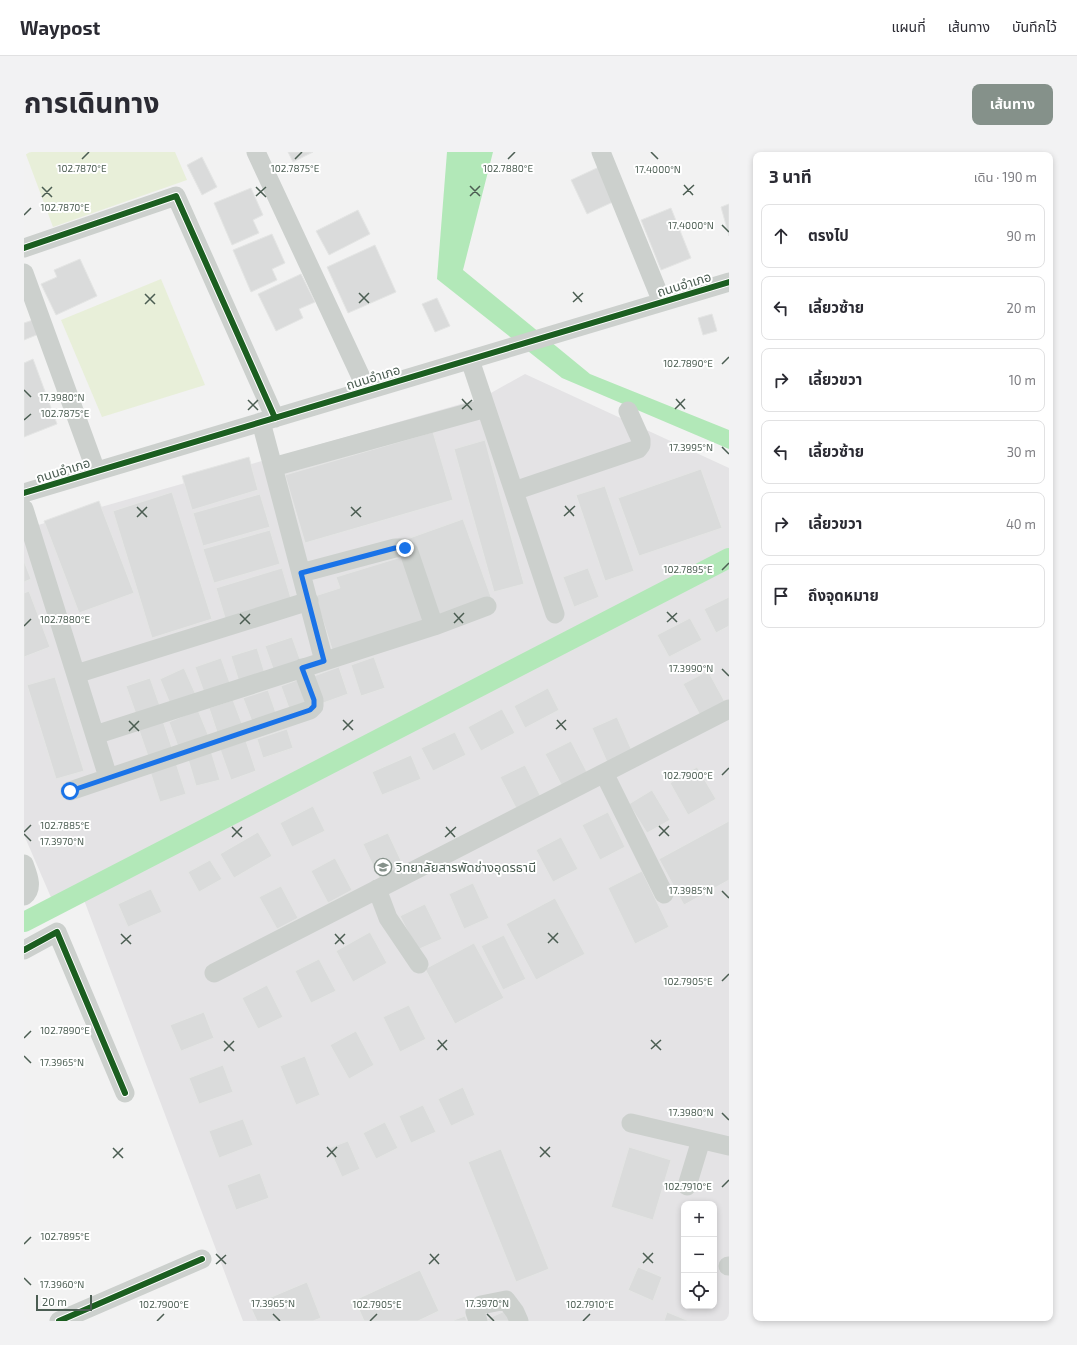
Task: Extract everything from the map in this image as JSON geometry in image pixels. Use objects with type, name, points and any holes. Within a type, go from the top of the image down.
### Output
[{"type":"street","points":[[256,152],[367,390]]},
{"type":"street","points":[[600,152],[662,302]]},
{"type":"street","points":[[24,248],[176,196],[268,420],[273,467],[324,661]]},
{"type":"street","points":[[24,273],[96,471]]},
{"type":"street","name":"ถนนอำเภอ","points":[[24,493],[729,282]]},
{"type":"street","points":[[470,360],[554,614]]},
{"type":"street","points":[[273,467],[486,408]]},
{"type":"street","points":[[514,491],[638,449],[641,445],[641,440],[628,411]]},
{"type":"street","points":[[24,509],[108,777]]},
{"type":"street","points":[[301,573],[395,548],[405,548],[409,552],[434,626]]},
{"type":"street","points":[[76,674],[309,601]]},
{"type":"street","points":[[94,735],[434,626],[487,606]]},
{"type":"street","points":[[70,791],[310,710],[314,706],[314,700],[302,668]]},
{"type":"street","points":[[214,973],[729,709]]},
{"type":"street","points":[[604,773],[664,894]]},
{"type":"street","points":[[24,864],[30,880],[28,893],[24,896]]},
{"type":"street","points":[[377,889],[388,918],[419,964]]},
{"type":"street","points":[[24,950],[57,932],[125,1093]]},
{"type":"street","points":[[631,1124],[729,1146],[729,1136]]},
{"type":"street","points":[[687,1186],[701,1140]]},
{"type":"street","points":[[59,1321],[202,1259]]},
{"type":"street","points":[[478,1321],[475,1312],[481,1305],[506,1300],[515,1312],[519,1321]]},
{"type":"shaded area","points":[[25,152],[175,152],[187,180],[53,227]]},
{"type":"shaded area","points":[[447,152],[493,152],[463,270],[590,374],[729,430],[729,449],[562,378],[437,279]]},
{"type":"shaded area","points":[[161,279],[205,385],[102,417],[61,320]]},
{"type":"shaded area","name":"วิทยาลัยสารพัดช่างอุดรธานี","points":[[525,374],[729,468],[729,1321],[243,1321],[84,900],[56,909],[24,835],[24,529],[482,398]]},
{"type":"building","points":[[288,152],[313,152],[293,162]]},
{"type":"building","points":[[202,157],[217,187],[202,195],[187,165]]},
{"type":"building","points":[[599,167],[615,201],[587,214],[571,180]]},
{"type":"building","points":[[251,188],[263,215],[253,220],[259,233],[232,245],[214,203]]},
{"type":"building","points":[[729,204],[729,236],[721,207]]},
{"type":"building","points":[[671,208],[691,258],[661,270],[641,220]]},
{"type":"building","points":[[358,210],[370,234],[329,255],[316,231]]},
{"type":"building","points":[[272,234],[285,263],[272,269],[277,280],[251,292],[233,250]]},
{"type":"building","points":[[375,245],[396,292],[348,313],[327,267]]},
{"type":"building","points":[[80,259],[97,296],[56,315],[41,284],[57,277],[54,270]]},
{"type":"building","points":[[301,274],[315,302],[299,309],[303,318],[276,331],[258,294]]},
{"type":"building","points":[[437,298],[450,326],[435,332],[422,304]]},
{"type":"building","points":[[712,314],[717,331],[703,335],[698,318]]},
{"type":"building","points":[[33,320],[39,334],[24,340],[24,323]]},
{"type":"building","points":[[33,359],[57,424],[24,437],[24,363]]},
{"type":"building","points":[[433,432],[453,500],[305,543],[285,475]]},
{"type":"building","points":[[485,440],[524,584],[494,592],[454,449]]},
{"type":"building","points":[[249,457],[258,490],[192,510],[182,476]]},
{"type":"building","points":[[701,469],[722,528],[639,556],[618,498]]},
{"type":"building","points":[[605,486],[634,571],[605,581],[576,495]]},
{"type":"building","points":[[172,492],[212,619],[152,638],[113,511]]},
{"type":"building","points":[[260,494],[270,527],[203,546],[193,513]]},
{"type":"building","points":[[99,501],[134,593],[79,613],[44,521]]},
{"type":"building","points":[[463,519],[491,597],[434,617],[407,539]]},
{"type":"building","points":[[270,530],[280,564],[214,583],[203,549]]},
{"type":"building","points":[[408,555],[429,622],[333,652],[315,596],[340,588],[336,577]]},
{"type":"building","points":[[24,561],[31,579],[24,582]]},
{"type":"building","points":[[282,568],[292,602],[226,621],[216,588]]},
{"type":"building","points":[[588,568],[599,597],[574,607],[563,577]]},
{"type":"building","points":[[29,591],[50,647],[24,657],[24,593]]},
{"type":"building","points":[[729,597],[729,626],[716,633],[704,609]]},
{"type":"building","points":[[690,618],[702,640],[669,657],[657,635]]},
{"type":"building","points":[[292,637],[302,665],[275,674],[265,646]]},
{"type":"building","points":[[257,648],[266,677],[240,685],[231,656]]},
{"type":"building","points":[[374,657],[385,688],[361,696],[351,665]]},
{"type":"building","points":[[221,658],[231,686],[205,695],[195,667]]},
{"type":"building","points":[[339,667],[348,694],[323,703],[314,676]]},
{"type":"building","points":[[184,668],[196,695],[171,706],[160,679]]},
{"type":"building","points":[[708,671],[725,702],[700,715],[683,684]]},
{"type":"building","points":[[55,677],[84,771],[56,779],[27,685]]},
{"type":"building","points":[[150,678],[161,709],[137,717],[126,686]]},
{"type":"building","points":[[303,678],[312,702],[290,711],[281,686]]},
{"type":"building","points":[[548,688],[559,710],[525,728],[514,706]]},
{"type":"building","points":[[268,690],[277,716],[253,724],[243,698]]},
{"type":"building","points":[[233,700],[244,729],[219,738],[209,708]]},
{"type":"building","points":[[502,709],[515,733],[481,751],[468,727]]},
{"type":"building","points":[[198,710],[209,737],[179,749],[169,722]]},
{"type":"building","points":[[617,717],[632,751],[607,762],[592,728]]},
{"type":"building","points":[[163,721],[173,751],[149,759],[139,730]]},
{"type":"building","points":[[287,729],[293,748],[263,758],[257,739]]},
{"type":"building","points":[[455,732],[466,755],[433,771],[421,748]]},
{"type":"building","points":[[246,741],[256,771],[231,780],[220,749]]},
{"type":"building","points":[[571,741],[587,772],[562,786],[545,754]]},
{"type":"building","points":[[211,751],[220,780],[196,786],[188,759]]},
{"type":"building","points":[[411,755],[421,779],[382,795],[372,772]]},
{"type":"building","points":[[176,763],[186,794],[160,802],[150,771]]},
{"type":"building","points":[[525,765],[541,797],[516,808],[500,777]]},
{"type":"building","points":[[697,767],[716,799],[688,815],[670,783]]},
{"type":"building","points":[[652,790],[670,820],[647,833],[629,804]]},
{"type":"building","points":[[313,806],[325,831],[292,847],[280,823]]},
{"type":"building","points":[[608,812],[625,847],[600,860],[582,825]]},
{"type":"building","points":[[729,821],[729,880],[684,905],[659,859]]},
{"type":"building","points":[[258,832],[272,856],[234,878],[220,854]]},
{"type":"building","points":[[388,833],[404,867],[379,878],[363,844]]},
{"type":"building","points":[[561,837],[578,869],[553,882],[536,850]]},
{"type":"building","points":[[335,858],[352,890],[328,903],[311,871]]},
{"type":"building","points":[[210,860],[222,879],[199,892],[188,872]]},
{"type":"building","points":[[642,871],[669,927],[635,944],[608,888]]},
{"type":"building","points":[[473,883],[489,918],[464,929],[449,894]]},
{"type":"building","points":[[281,886],[298,918],[277,929],[259,897]]},
{"type":"building","points":[[151,889],[162,912],[128,927],[118,904]]},
{"type":"building","points":[[555,898],[585,954],[536,980],[506,924]]},
{"type":"building","points":[[425,904],[442,939],[417,950],[400,916]]},
{"type":"building","points":[[370,932],[387,963],[353,982],[336,951]]},
{"type":"building","points":[[504,935],[526,979],[503,990],[481,946]]},
{"type":"building","points":[[474,943],[504,998],[455,1024],[425,969]]},
{"type":"building","points":[[319,959],[336,991],[311,1003],[295,971]]},
{"type":"building","points":[[267,985],[283,1017],[258,1029],[242,998]]},
{"type":"building","points":[[409,1005],[426,1039],[400,1052],[383,1017]]},
{"type":"building","points":[[204,1012],[214,1038],[181,1051],[170,1025]]},
{"type":"building","points":[[356,1031],[374,1065],[349,1079],[330,1045]]},
{"type":"building","points":[[305,1056],[320,1095],[296,1105],[280,1066]]},
{"type":"building","points":[[223,1065],[233,1092],[199,1104],[189,1078]]},
{"type":"building","points":[[463,1087],[475,1115],[451,1126],[438,1099]]},
{"type":"building","points":[[423,1105],[436,1132],[411,1143],[399,1116]]},
{"type":"building","points":[[243,1119],[253,1145],[219,1158],[209,1131]]},
{"type":"building","points":[[385,1122],[398,1148],[376,1159],[363,1133]]},
{"type":"building","points":[[348,1141],[360,1169],[342,1177],[329,1148]]},
{"type":"building","points":[[629,1147],[671,1160],[653,1220],[611,1207]]},
{"type":"building","points":[[501,1149],[549,1269],[516,1282],[468,1162]]},
{"type":"building","points":[[260,1173],[269,1198],[236,1210],[227,1185]]},
{"type":"building","points":[[638,1267],[662,1277],[653,1301],[628,1290]]},
{"type":"building","points":[[420,1270],[439,1311],[418,1321],[364,1321],[355,1300]]},
{"type":"building","points":[[307,1282],[321,1318],[313,1321],[257,1321],[250,1306]]},
{"type":"building","points":[[505,1311],[510,1321],[488,1321],[487,1319]]},
{"type":"building","points":[[667,1312],[689,1321],[664,1321]]},
{"type":"building","points":[[465,1316],[467,1321],[454,1321],[454,1320]]},
{"type":"waterway","points":[[24,922],[729,558]]},
{"type":"cycle path","points":[[24,248],[176,196],[275,418]]},
{"type":"cycle path","points":[[24,493],[729,282]]},
{"type":"cycle path","points":[[24,950],[57,932],[125,1093]]},
{"type":"cycle path","points":[[59,1321],[202,1259]]},
{"type":"place","name":"วิทยาลัยสารพัดช่างอุดรธานี","points":[[383,867]]},
{"type":"route","points":[[70,791],[310,710],[314,706],[314,700],[302,668],[324,661],[301,573],[395,548],[405,548]]}]
